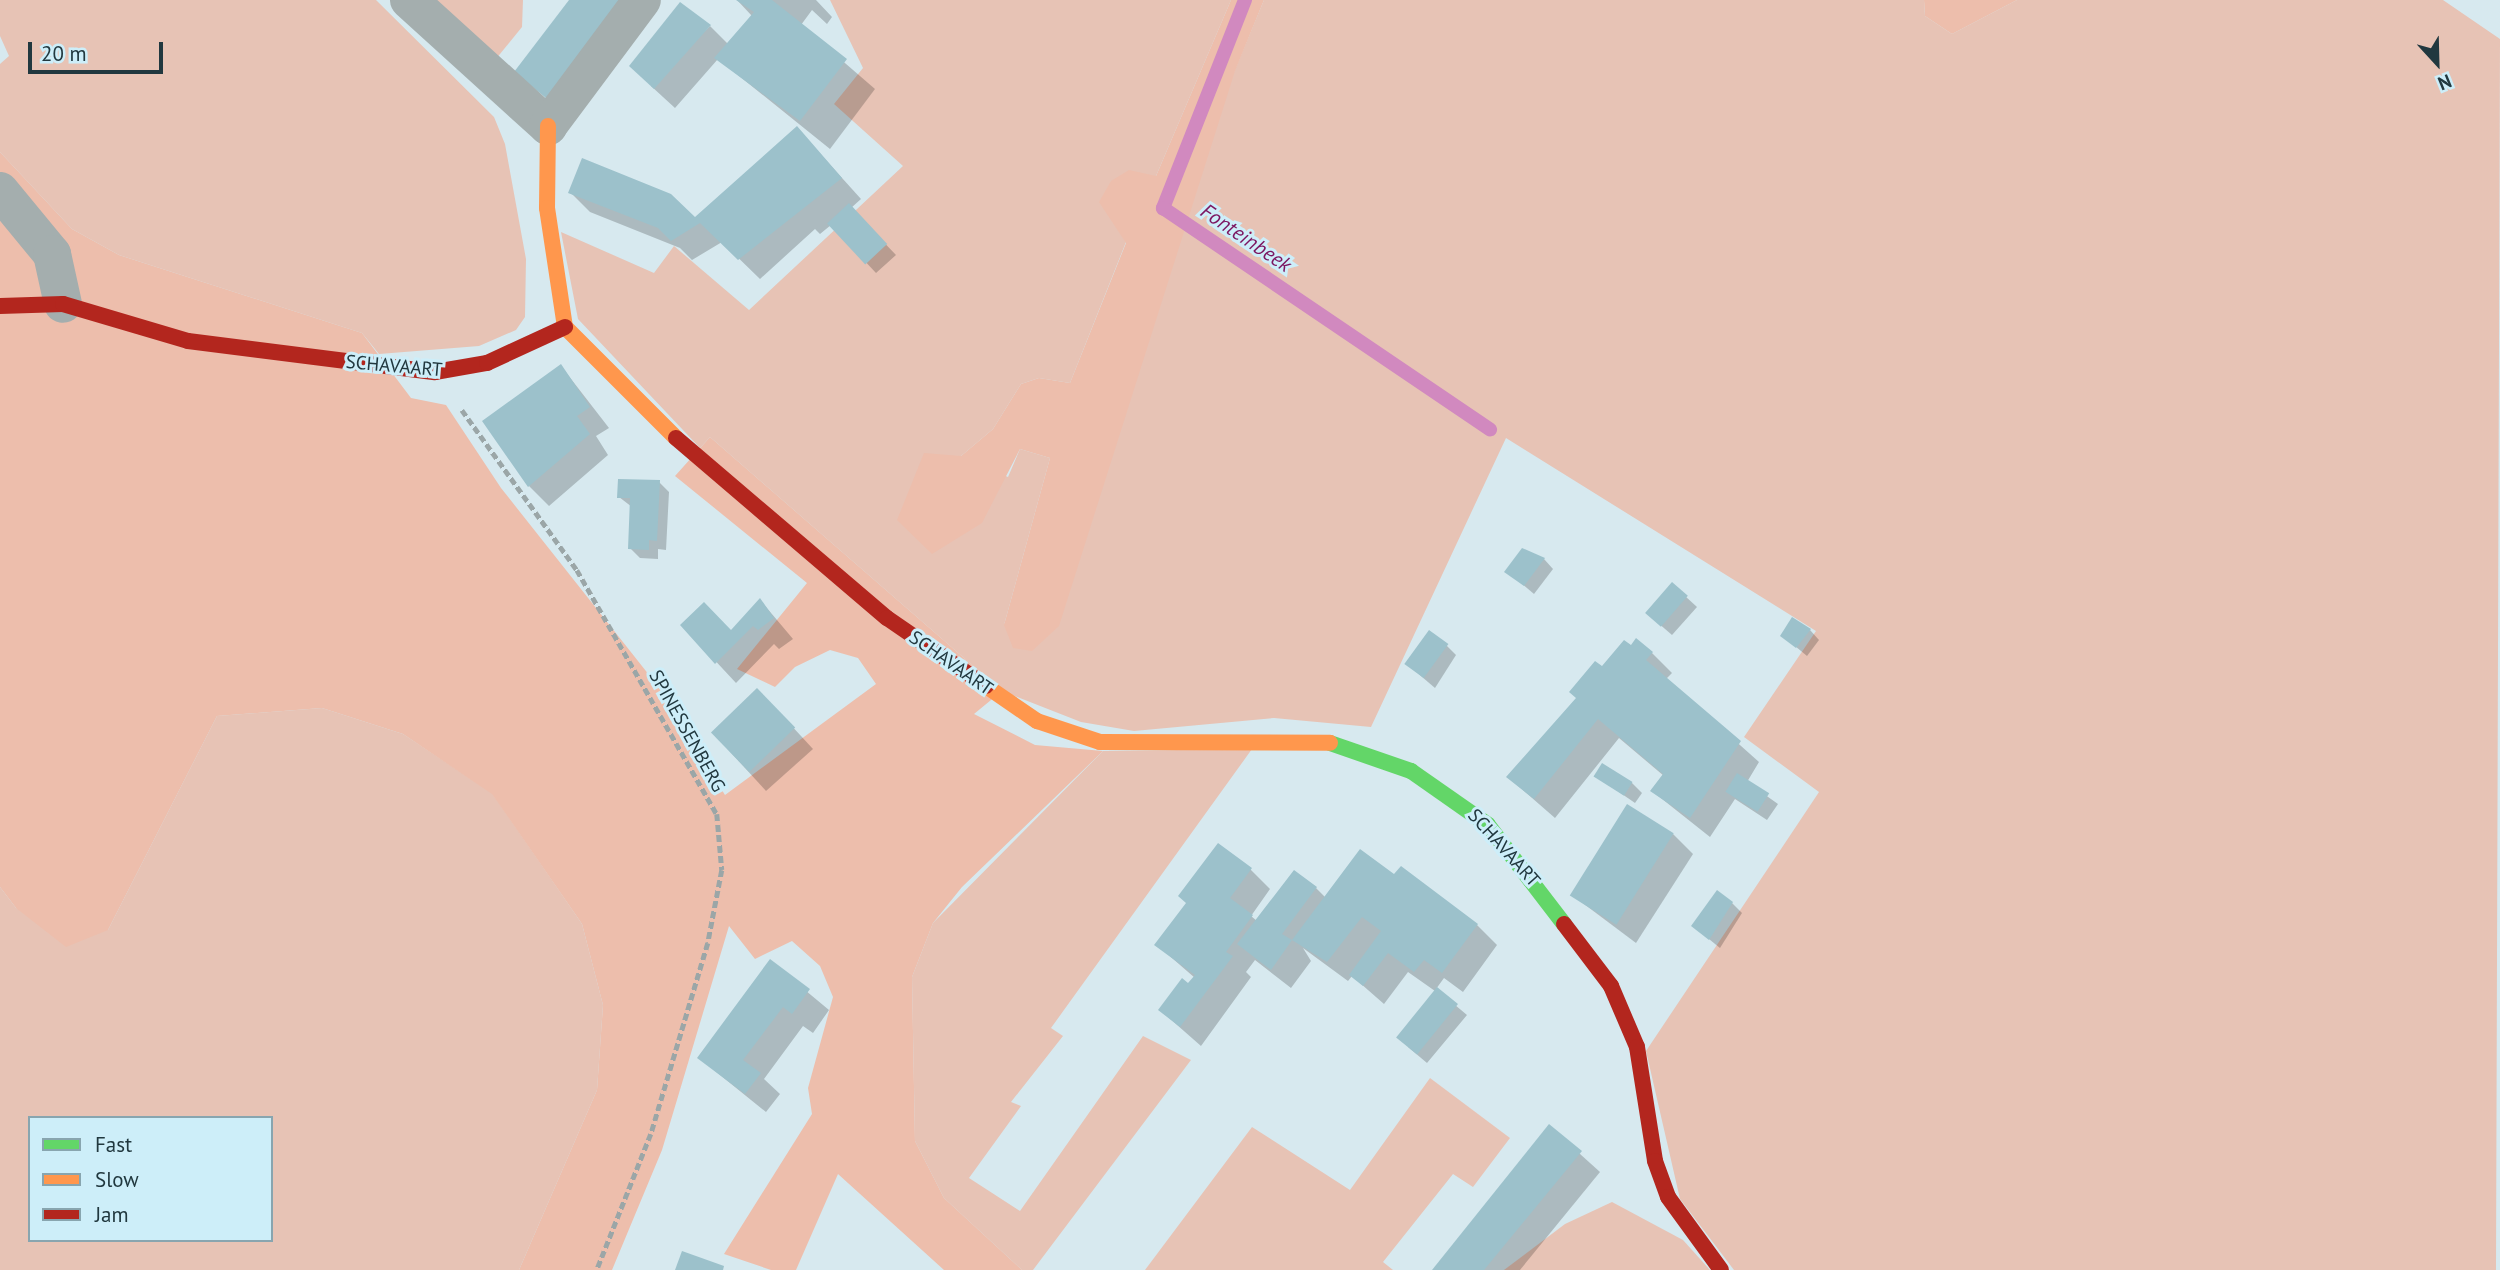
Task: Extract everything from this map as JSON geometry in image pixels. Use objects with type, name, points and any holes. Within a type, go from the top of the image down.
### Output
[{"type":"street","points":[[408,0],[548,125]]},
{"type":"street","points":[[565,327],[547,208],[548,125],[642,0]]},
{"type":"street","points":[[0,191],[52,254],[63,304]]},
{"type":"street","name":"SCHAVAART","points":[[0,306],[63,304],[188,341],[435,372],[487,363],[565,327],[773,524],[887,618],[1037,721],[1100,742],[1337,743],[1410,771],[1456,797],[1517,859],[1611,986],[1637,1047],[1653,1150],[1668,1197],[1721,1270]]},
{"type":"path","name":"SPINESSENBERG","points":[[435,372],[577,570],[717,814],[722,870],[708,943],[651,1134],[597,1270]]},
{"type":"shaded area","points":[[0,0],[376,0],[494,117],[505,144],[526,259],[525,317],[516,330],[479,346],[379,354],[362,333],[119,255],[72,229],[0,152],[0,64],[9,56],[0,36]]},
{"type":"shaded area","points":[[428,0],[523,0],[522,27],[491,65]]},
{"type":"shaded area","points":[[830,0],[1231,0],[1156,176],[1100,201],[1126,242],[1070,383],[1039,378],[1021,384],[993,429],[961,456],[1008,477],[1020,449],[1050,458],[1004,625],[1264,0],[1924,0],[1925,16],[1952,34],[2017,0],[2443,0],[2500,39],[2496,1270],[1734,1270],[1680,1199],[1646,1051],[1819,792],[1744,737],[1816,631],[1506,438],[1371,727],[1274,718],[1134,731],[1081,722],[1002,691],[710,437],[700,448],[578,319],[561,232],[654,273],[674,246],[749,310],[903,166],[834,104],[863,68]]},
{"type":"shaded area","points":[[1231,0],[1264,0],[1235,71],[1059,626],[1032,651],[1013,648],[1004,625],[1050,458],[1020,449],[982,523],[932,554],[897,520],[924,453],[961,456],[993,429],[1021,384],[1039,378],[1070,383],[1126,243],[1099,202],[1111,181],[1129,170],[1156,176]]},
{"type":"shaded area","points":[[1924,0],[2017,0],[1952,34],[1925,16]]},
{"type":"shaded area","points":[[0,152],[72,229],[119,255],[362,333],[411,398],[446,405],[501,488],[657,685],[725,795],[876,684],[858,658],[830,650],[795,667],[775,687],[737,669],[807,583],[675,476],[710,437],[1002,691],[974,714],[1035,745],[1103,751],[962,887],[933,923],[912,977],[915,1141],[944,1198],[1022,1270],[944,1270],[838,1174],[796,1270],[771,1270],[724,1254],[812,1114],[808,1088],[833,997],[820,966],[792,941],[755,959],[729,926],[662,1150],[612,1270],[519,1270],[597,1090],[603,1005],[582,924],[492,794],[403,734],[322,708],[217,716],[108,930],[66,947],[16,908],[0,887]]},
{"type":"shaded area","points":[[322,708],[403,734],[492,793],[582,924],[603,1005],[597,1090],[519,1270],[0,1270],[0,887],[16,908],[108,930],[217,716]]},
{"type":"shaded area","points":[[1252,749],[1051,1028],[1063,1036],[1011,1102],[1021,1106],[969,1178],[1020,1211],[1143,1036],[1191,1060],[1033,1270],[1022,1270],[944,1198],[915,1141],[912,977],[933,923],[1103,751]]},
{"type":"shaded area","points":[[1430,1078],[1510,1138],[1473,1187],[1453,1174],[1383,1262],[1393,1270],[1145,1270],[1252,1127],[1350,1190]]},
{"type":"shaded area","points":[[1612,1202],[1683,1240],[1710,1270],[1504,1270],[1565,1224]]},
{"type":"building","points":[[569,0],[624,0],[546,98],[514,72]]},
{"type":"building","points":[[736,0],[772,0],[847,59],[800,121],[714,58],[754,12]]},
{"type":"building","points":[[680,2],[711,25],[654,89],[629,66]]},
{"type":"building","points":[[797,126],[842,178],[738,260],[700,223],[671,241],[658,228],[568,193],[582,158],[671,194],[695,217]]},
{"type":"building","points":[[849,203],[887,244],[865,264],[827,223]]},
{"type":"building","points":[[561,364],[590,407],[577,416],[590,434],[528,487],[482,421]]},
{"type":"building","points":[[618,479],[660,480],[657,541],[649,540],[649,550],[628,549],[630,498],[617,498]]},
{"type":"building","points":[[1522,548],[1545,558],[1524,586],[1504,572]]},
{"type":"building","points":[[1672,582],[1688,596],[1661,627],[1645,613]]},
{"type":"building","points":[[760,598],[774,618],[758,630],[753,626],[715,664],[680,625],[704,602],[731,630]]},
{"type":"building","points":[[1792,617],[1811,629],[1796,648],[1780,636]]},
{"type":"building","points":[[1429,630],[1448,644],[1424,678],[1404,664]]},
{"type":"building","points":[[1636,638],[1653,652],[1646,660],[1741,741],[1690,818],[1650,791],[1663,774],[1598,719],[1534,799],[1506,777],[1576,698],[1569,692],[1595,661],[1602,666],[1624,640],[1631,645]]},
{"type":"building","points":[[757,688],[795,728],[749,772],[711,732]]},
{"type":"building","points":[[1602,763],[1633,782],[1624,796],[1594,777]]},
{"type":"building","points":[[1737,773],[1769,793],[1758,812],[1725,792]]},
{"type":"building","points":[[1627,804],[1674,833],[1616,925],[1570,896]]},
{"type":"building","points":[[1218,843],[1252,868],[1230,898],[1253,915],[1226,952],[1233,956],[1180,1027],[1158,1010],[1182,978],[1188,983],[1195,975],[1154,945],[1186,903],[1178,896]]},
{"type":"building","points":[[1360,849],[1394,874],[1401,866],[1478,924],[1442,973],[1424,960],[1414,972],[1388,953],[1363,986],[1349,975],[1381,931],[1362,917],[1327,962],[1292,940]]},
{"type":"building","points":[[1294,870],[1317,887],[1282,934],[1292,940],[1271,970],[1237,944]]},
{"type":"building","points":[[1717,890],[1733,902],[1709,940],[1691,926]]},
{"type":"building","points":[[770,959],[810,989],[792,1014],[783,1007],[743,1060],[761,1073],[745,1094],[697,1058]]},
{"type":"building","points":[[1437,987],[1458,1004],[1417,1055],[1396,1038]]},
{"type":"building","points":[[1549,1124],[1582,1151],[1484,1270],[1432,1270]]},
{"type":"building","points":[[682,1251],[724,1266],[723,1270],[675,1270]]},
{"type":"waterway","name":"Fonteinbeek","points":[[1245,0],[1163,208],[1490,429]]},
{"type":"traffic: fast","points":[[1330,743],[1411,771],[1488,825],[1564,924]]},
{"type":"traffic: slow","points":[[548,126],[547,208],[565,327],[676,438]]},
{"type":"traffic: slow","points":[[986,686],[1037,721],[1100,742],[1330,743]]},
{"type":"traffic: jam","points":[[0,306],[63,304],[188,341],[435,372],[487,363],[565,327]]},
{"type":"traffic: jam","points":[[676,438],[887,618],[986,686]]},
{"type":"traffic: jam","points":[[1564,924],[1611,986],[1637,1047],[1655,1161],[1668,1197],[1721,1270]]}]
